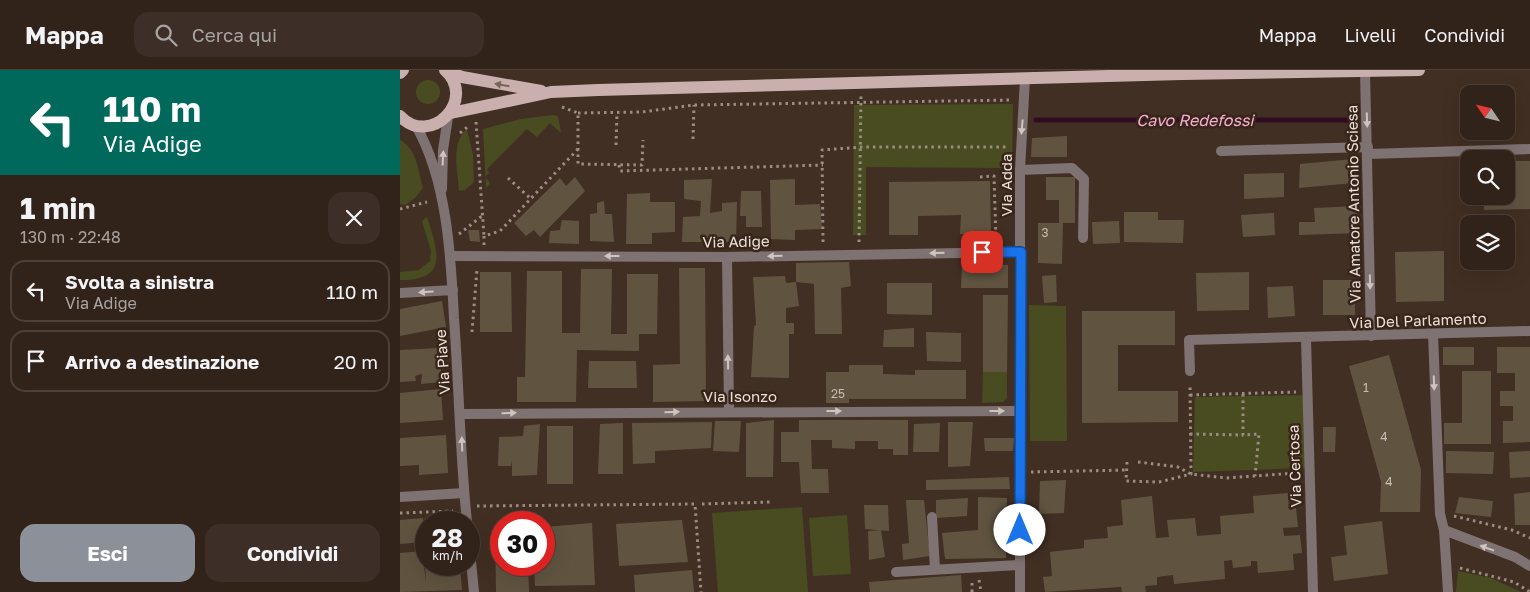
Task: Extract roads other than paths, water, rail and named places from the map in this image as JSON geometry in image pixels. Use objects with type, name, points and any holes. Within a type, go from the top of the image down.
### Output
[{"type":"main road","points":[[400,73],[403,70]]},
{"type":"main road","points":[[400,116],[409,126],[435,125],[449,115],[550,92],[1025,78],[1419,70]]},
{"type":"main road","points":[[446,71],[468,78],[550,92]]},
{"type":"main road","points":[[446,71],[456,86],[457,97],[449,115]]},
{"type":"street","name":"Via Amatore Antonio Sciesa","points":[[1365,71],[1371,336]]},
{"type":"street","name":"Via Adda","points":[[1020,592],[1020,170],[1025,78]]},
{"type":"street","name":"Via Piave","points":[[442,200],[443,150],[449,115]]},
{"type":"street","name":"Via Piave","points":[[409,126],[427,149],[442,200],[451,256],[465,511]]},
{"type":"street","points":[[1221,151],[1530,149]]},
{"type":"street","points":[[1020,170],[1072,168],[1084,179],[1083,238]]},
{"type":"street","name":"Via Adige","points":[[451,256],[727,257],[1021,252]]},
{"type":"street","points":[[727,257],[729,411]]},
{"type":"street","points":[[400,293],[453,290]]},
{"type":"street","name":"Via Del Parlamento","points":[[1190,371],[1189,340],[1306,339],[1530,331]]},
{"type":"street","points":[[1433,334],[1440,514],[1444,530],[1448,592]]},
{"type":"street","name":"Via Certosa","points":[[1306,339],[1313,592]]},
{"type":"street","name":"Via Isonzo","points":[[460,414],[729,411],[1020,411]]},
{"type":"street","points":[[400,497],[464,492]]},
{"type":"street","points":[[932,517],[935,569]]},
{"type":"street","points":[[1444,530],[1515,557],[1530,566]]},
{"type":"street","points":[[896,572],[1020,564]]},
{"type":"street","points":[[472,576],[474,592]]},
{"type":"waterway","name":"Cavo Redefossi","points":[[1036,120],[1354,120]]}]
